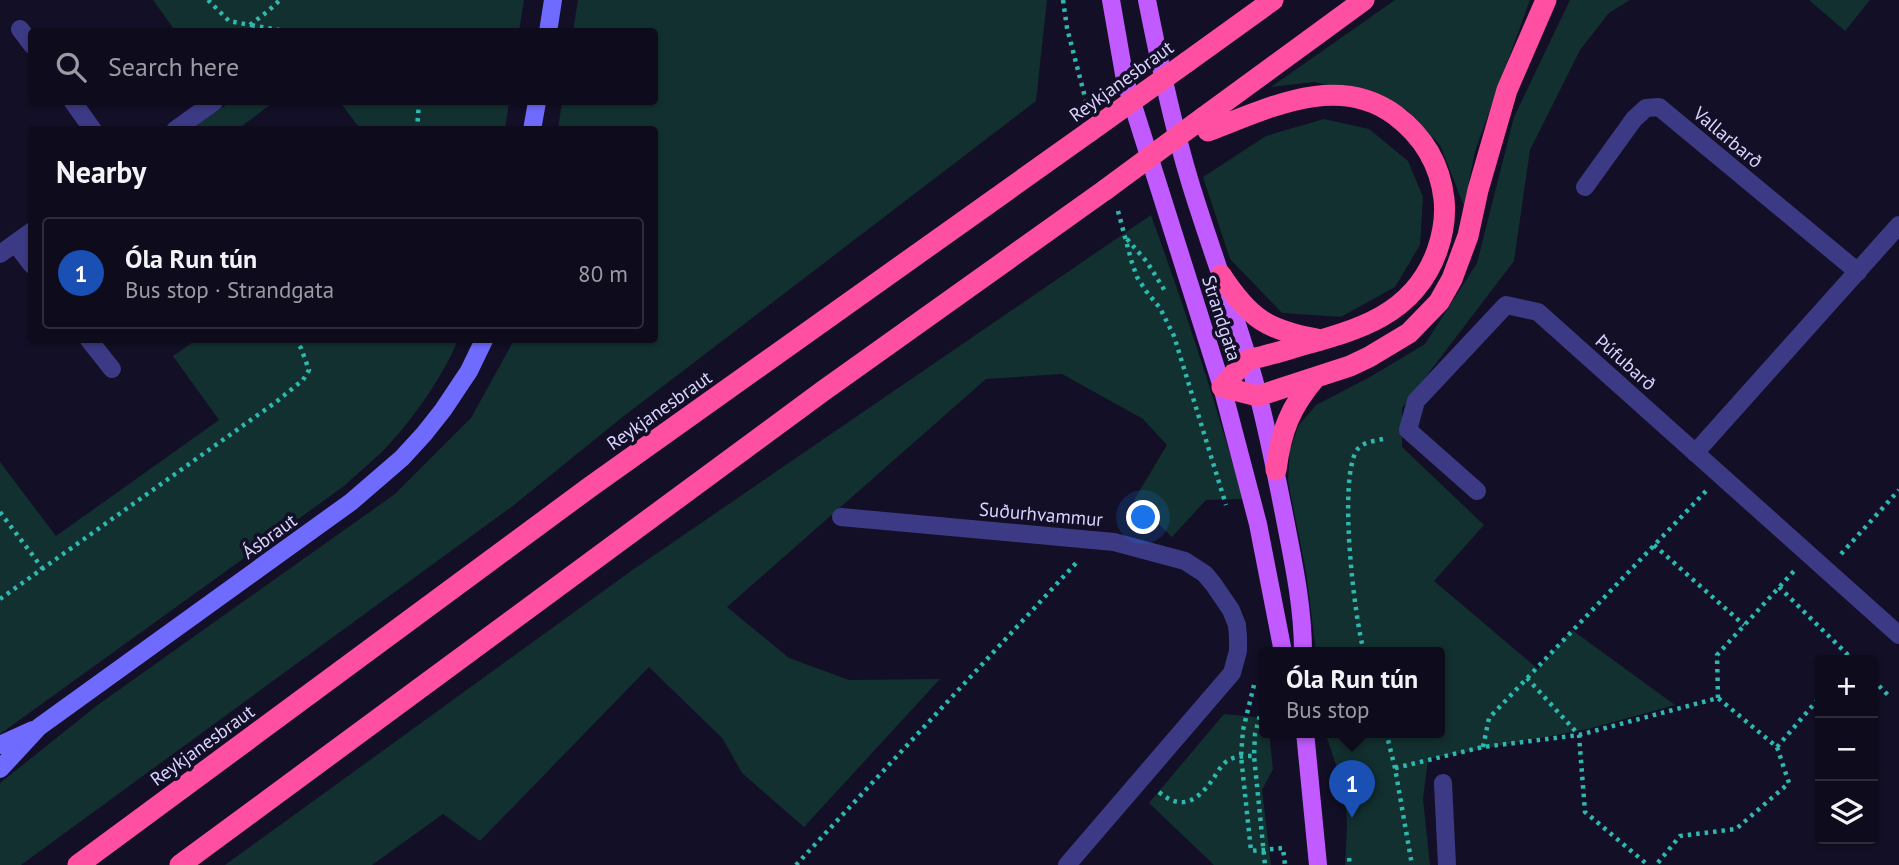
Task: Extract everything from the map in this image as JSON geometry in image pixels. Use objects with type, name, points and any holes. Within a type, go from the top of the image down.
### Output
[{"type":"highway","name":"Reykjanesbraut","points":[[78,865],[590,487],[1273,0]]},
{"type":"highway","points":[[180,865],[823,391],[1159,151],[1206,124],[1364,0]]},
{"type":"highway","points":[[1206,124],[1305,96],[1326,94],[1371,102],[1390,111],[1417,133],[1429,151],[1443,188],[1446,211],[1444,225],[1431,266],[1413,293],[1388,314],[1354,329],[1248,360],[1222,387],[1258,396],[1359,362],[1409,333],[1439,302],[1452,279],[1468,236],[1478,190],[1507,90],[1546,0]]},
{"type":"highway","points":[[1221,275],[1246,309],[1266,324],[1295,335],[1322,340]]},
{"type":"highway","points":[[1276,470],[1279,443],[1287,421],[1297,401],[1316,377]]},
{"type":"main road","name":"Strandgata","points":[[1111,0],[1125,80],[1222,387],[1258,524],[1282,647]]},
{"type":"main road","name":"Strandgata","points":[[1147,0],[1163,80],[1190,181],[1248,360],[1276,470],[1292,558],[1303,647]]},
{"type":"main road","points":[[1307,738],[1318,865]]},
{"type":"street","points":[[549,28],[553,0]]},
{"type":"street","points":[[20,29],[28,40]]},
{"type":"street","points":[[75,105],[90,126]]},
{"type":"street","points":[[181,126],[210,105]]},
{"type":"street","points":[[533,126],[536,105]]},
{"type":"street","name":"Vallarbarð","points":[[1585,187],[1634,119],[1646,107],[1659,107],[1857,271]]},
{"type":"street","points":[[1695,453],[1899,225]]},
{"type":"street","points":[[28,234],[7,248],[28,262]]},
{"type":"street","name":"Þúfubarð","points":[[1408,430],[1416,401],[1506,305],[1538,312],[1899,635]]},
{"type":"street","points":[[91,343],[112,369]]},
{"type":"street","name":"Ásbraut","points":[[0,745],[39,727],[351,502],[417,442],[469,371],[483,343]]},
{"type":"street","points":[[1408,430],[1477,491]]},
{"type":"street","name":"Suðurhvammur","points":[[841,517],[1098,540],[1153,551],[1196,567],[1214,584],[1231,610],[1237,625],[1238,651],[1232,673],[1067,865]]},
{"type":"street","name":"Ásbraut","points":[[0,769],[39,727]]},
{"type":"street","points":[[1443,783],[1447,865]]},
{"type":"path","points":[[208,0],[229,21],[250,28],[279,0]]},
{"type":"path","points":[[417,126],[419,105]]},
{"type":"path","points":[[0,599],[303,380],[309,370],[297,343]]},
{"type":"path","points":[[1363,647],[1351,561],[1349,476],[1356,451],[1362,444],[1408,430]]},
{"type":"path","points":[[1483,747],[1489,718],[1721,475]]},
{"type":"path","points":[[1827,570],[1899,490]]},
{"type":"path","points":[[0,512],[43,569]]},
{"type":"path","points":[[796,865],[1098,540]]},
{"type":"path","points":[[1654,545],[1744,625]]},
{"type":"path","points":[[1656,865],[1680,836],[1736,830],[1789,783],[1777,747],[1718,698],[1717,655],[1809,555]]},
{"type":"path","points":[[1779,587],[1848,655]]},
{"type":"path","points":[[1527,678],[1579,735],[1585,812],[1648,865]]},
{"type":"path","points":[[1878,685],[1889,696]]},
{"type":"path","points":[[1395,768],[1483,747],[1579,735],[1718,698]]},
{"type":"path","points":[[1777,747],[1815,703]]},
{"type":"path","points":[[1259,720],[1254,755],[1265,865]]},
{"type":"path","points":[[1388,738],[1412,865]]},
{"type":"path","points":[[1142,778],[1166,798],[1183,803],[1194,800],[1202,792],[1224,762],[1254,755]]},
{"type":"path","points":[[1283,848],[1285,865]]},
{"type":"path","points":[[1349,858],[1350,865]]},
{"type":"green space","points":[[153,0],[524,0],[519,28],[173,28]]},
{"type":"green space","points":[[578,0],[1047,0],[1036,101],[620,419],[514,505],[21,865],[0,865],[0,783],[99,704],[395,494],[471,418],[512,343],[658,343],[658,126],[558,126],[562,105],[658,105],[658,28],[573,28]]},
{"type":"green space","points":[[1395,0],[1530,0],[1475,151],[1464,206],[1440,145],[1407,110],[1371,95],[1314,82],[1271,87]]},
{"type":"green space","points":[[1570,0],[1630,0],[1609,13],[1580,50],[1530,150],[1514,261],[1402,408],[1402,447],[1484,525],[1434,581],[1538,669],[1572,630],[1675,705],[1588,729],[1428,759],[1423,799],[1430,865],[1345,865],[1345,792],[1327,738],[1445,738],[1445,647],[1315,647],[1306,572],[1288,481],[1290,449],[1299,425],[1316,405],[1425,344],[1477,263],[1514,117]]},
{"type":"green space","points":[[1809,0],[1870,0],[1845,31]]},
{"type":"green space","points":[[226,105],[270,105],[242,126],[195,126]]},
{"type":"green space","points":[[342,105],[509,105],[506,126],[358,126]]},
{"type":"green space","points":[[1324,119],[1369,129],[1408,161],[1423,197],[1420,245],[1395,287],[1341,317],[1282,313],[1230,259],[1203,177],[1266,136]]},
{"type":"green space","points":[[1151,215],[1200,356],[1243,499],[1206,500],[1172,537],[1134,500],[1167,445],[1143,419],[1062,374],[986,379],[727,607],[789,658],[849,680],[940,679],[804,827],[742,773],[723,739],[649,667],[480,841],[443,814],[372,865],[225,865],[631,571]]},
{"type":"green space","points":[[192,343],[456,343],[438,379],[411,419],[387,447],[344,486],[0,734],[0,462],[56,536],[219,420],[173,356]]},
{"type":"green space","points":[[1224,714],[1259,718],[1259,738],[1270,738],[1273,769],[1262,790],[1271,865],[1214,865],[1149,803]]},
{"type":"place","name":"Óla Run tún","points":[[1352,818]]}]
